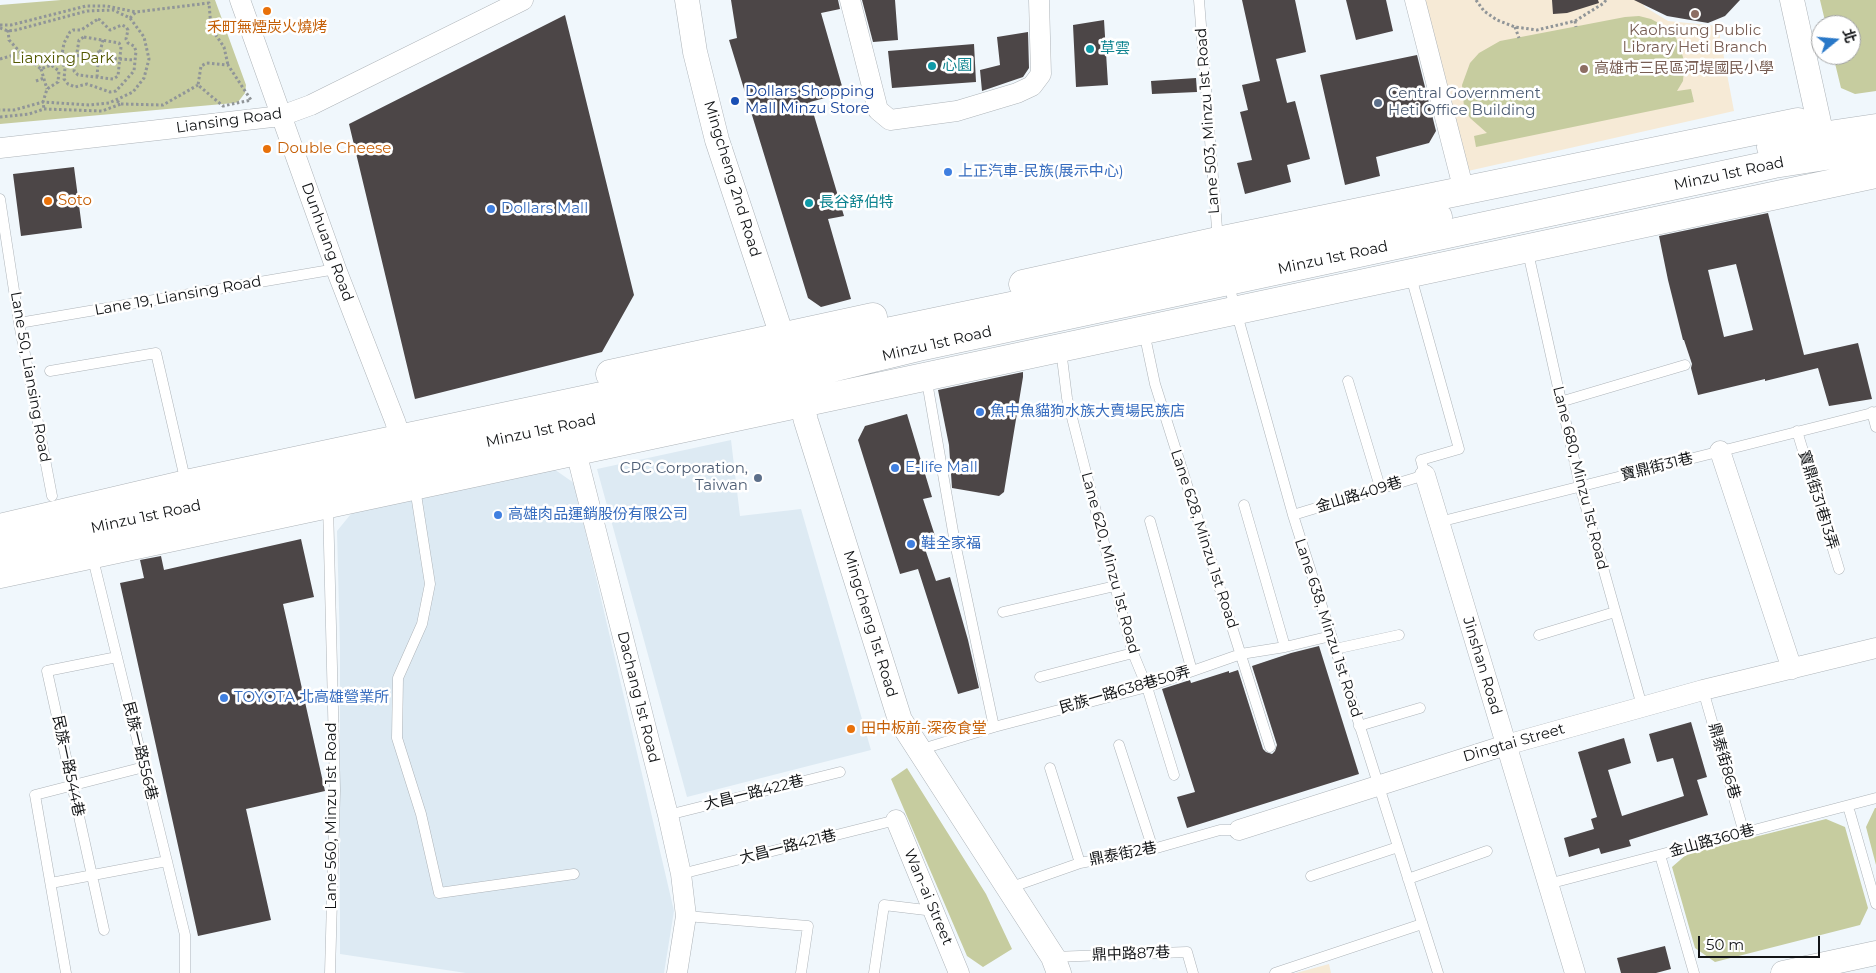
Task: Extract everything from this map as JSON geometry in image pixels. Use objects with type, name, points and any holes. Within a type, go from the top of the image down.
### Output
[{"type":"main road","name":"Minzu 1st Road","points":[[1034,302],[1228,281],[1774,164],[1876,110]]},
{"type":"main road","name":"Minzu 1st Road","points":[[1034,302],[1218,241],[1464,191],[1876,128]]},
{"type":"main road","name":"Minzu 1st Road","points":[[405,451],[576,450],[792,368],[872,335],[1822,137],[1876,148]]},
{"type":"main road","name":"Minzu 1st Road","points":[[0,549],[90,541],[325,491],[405,451],[792,368],[926,375],[1876,174]]},
{"type":"main road","points":[[1034,302],[1051,349]]},
{"type":"main road","name":"Minzu 1st Road","points":[[0,509],[52,496],[185,476],[405,451],[569,424],[792,368]]},
{"type":"main road","name":"Minzu 1st Road","points":[[0,528],[185,476]]},
{"type":"main road","name":"Minzu 1st Road","points":[[0,574],[90,541]]},
{"type":"street","name":"Dunhuang Road","points":[[240,0],[336,269],[405,451]]},
{"type":"street","name":"Liansing Road","points":[[0,148],[281,116],[311,106],[523,0]]},
{"type":"street","name":"Mingcheng 2nd Road","points":[[687,0],[695,52],[717,140],[792,368]]},
{"type":"street","points":[[850,0],[878,110],[890,120],[957,111],[1017,93],[1032,86],[1041,74],[1039,0]]},
{"type":"street","points":[[1415,0],[1464,191]]},
{"type":"street","points":[[1792,0],[1831,182]]},
{"type":"street","name":"Mingcheng 1st Road","points":[[792,368],[900,720],[1010,888],[1056,965]]},
{"type":"street","name":"Dachang 1st Road","points":[[569,424],[668,815],[681,874],[686,916],[676,973]]},
{"type":"street","points":[[1720,451],[1792,669]]},
{"type":"street","name":"Jinshan Road","points":[[1425,475],[1575,973]]},
{"type":"street","name":"Dingtai Street","points":[[1239,830],[1378,784],[1642,706],[1876,648]]},
{"type":"street","name":"Wan-ai Street","points":[[896,820],[959,973]]},
{"type":"street","points":[[1783,973],[1876,953]]},
{"type":"lane","name":"Lane 503, Minzu 1st Road","points":[[1199,0],[1218,241]]},
{"type":"lane","name":"Lane 50, Liansing Road","points":[[0,199],[19,323],[52,496]]},
{"type":"lane","name":"Lane 680, Minzu 1st Road","points":[[1527,247],[1580,486],[1642,706]]},
{"type":"lane","name":"Lane 19, Liansing Road","points":[[19,323],[336,269]]},
{"type":"lane","points":[[1410,272],[1458,449],[1421,460],[1425,475]]},
{"type":"lane","name":"Lane 638, Minzu 1st Road","points":[[1228,281],[1292,515],[1438,973]]},
{"type":"lane","name":"Lane 628, Minzu 1st Road","points":[[1143,329],[1155,384],[1270,747]]},
{"type":"lane","name":"Lane 620, Minzu 1st Road","points":[[1051,349],[1067,398],[1133,653],[1147,687],[1174,775]]},
{"type":"lane","points":[[50,371],[156,353],[185,476]]},
{"type":"lane","points":[[1560,402],[1685,364]]},
{"type":"lane","points":[[926,375],[955,543],[994,727]]},
{"type":"lane","points":[[1348,381],[1380,487]]},
{"type":"lane","points":[[1874,412],[1876,427]]},
{"type":"lane","name":"寶鼎街31巷","points":[[1439,522],[1874,412]]},
{"type":"lane","name":"寶鼎街31巷13弄","points":[[1797,431],[1839,569]]},
{"type":"lane","points":[[405,451],[430,584],[422,624],[398,678],[397,738],[421,814],[439,893],[574,874]]},
{"type":"lane","name":"金山路409巷","points":[[1292,515],[1425,475]]},
{"type":"lane","name":"Lane 560, Minzu 1st Road","points":[[325,491],[335,790],[330,973]]},
{"type":"lane","points":[[1244,505],[1285,646]]},
{"type":"lane","points":[[1150,521],[1192,671]]},
{"type":"lane","name":"民族一路556巷","points":[[90,541],[185,935],[185,973]]},
{"type":"lane","points":[[1004,612],[1115,586]]},
{"type":"lane","points":[[1539,635],[1615,612]]},
{"type":"lane","points":[[1335,649],[1399,634]]},
{"type":"lane","name":"民族一路638巷50弄","points":[[920,750],[994,727],[1147,687],[1241,654],[1331,636]]},
{"type":"lane","points":[[1040,677],[1133,653]]},
{"type":"lane","name":"民族一路544巷","points":[[104,930],[47,672],[117,657]]},
{"type":"lane","name":"鼎泰街86巷","points":[[1703,690],[1744,833]]},
{"type":"lane","points":[[1359,726],[1420,708]]},
{"type":"lane","points":[[1119,745],[1153,849]]},
{"type":"lane","points":[[66,973],[35,795],[144,767]]},
{"type":"lane","points":[[1050,768],[1080,863]]},
{"type":"lane","name":"大昌一路422巷","points":[[668,815],[840,772]]},
{"type":"lane","name":"金山路360巷","points":[[1548,884],[1876,798]]},
{"type":"lane","points":[[1848,806],[1876,904]]},
{"type":"lane","name":"大昌一路421巷","points":[[681,874],[896,820]]},
{"type":"lane","name":"鼎泰街2巷","points":[[1010,888],[1080,863],[1153,849],[1220,830],[1239,830]]},
{"type":"lane","points":[[1311,876],[1398,847]]},
{"type":"lane","points":[[1408,879],[1487,852]]},
{"type":"lane","points":[[1660,855],[1694,973]]},
{"type":"lane","points":[[51,883],[167,861]]},
{"type":"lane","points":[[874,973],[884,905],[934,911]]},
{"type":"lane","points":[[686,916],[808,926],[801,973]]},
{"type":"lane","points":[[1275,973],[1422,924]]},
{"type":"lane","name":"鼎中路87巷","points":[[1056,965],[1187,952],[1193,973]]},
{"type":"path","points":[[1476,0],[1484,11],[1497,20],[1515,27],[1537,30],[1575,21],[1606,0]]},
{"type":"path","points":[[1,28],[86,6],[107,6],[136,12],[209,3],[211,28],[224,47],[228,65],[252,100],[223,106],[198,85]]},
{"type":"path","points":[[0,110],[14,110],[43,102],[89,105],[116,101],[133,92],[144,78],[149,59],[144,37],[130,18],[113,10],[87,11],[16,30],[8,31],[1,28]]},
{"type":"path","points":[[130,18],[136,12]]},
{"type":"path","points":[[98,19],[110,30],[122,25],[126,27],[128,30],[126,39],[128,43],[134,46],[136,51],[134,60],[134,71],[116,91],[110,92],[87,84],[75,87],[68,84],[64,79],[65,68],[61,60],[64,43],[70,32],[81,30],[98,19]]},
{"type":"path","points":[[1575,21],[1576,27]]},
{"type":"path","points":[[11,26],[8,31],[9,40],[21,53],[41,69],[47,89],[43,102],[44,109]]},
{"type":"path","points":[[1515,27],[1519,38]]},
{"type":"path","points":[[1719,32],[1733,32]]},
{"type":"path","points":[[84,37],[103,40],[119,43],[121,46],[118,76],[113,79],[78,74],[74,71],[79,40],[84,37]]},
{"type":"path","points":[[103,40],[100,52],[104,58]]},
{"type":"path","points":[[93,57],[96,52],[100,52]]},
{"type":"path","points":[[0,59],[21,53]]},
{"type":"path","points":[[28,58],[33,54]]},
{"type":"path","points":[[62,54],[93,57]]},
{"type":"path","points":[[93,57],[98,64],[97,77]]},
{"type":"path","points":[[104,58],[134,60]]},
{"type":"path","points":[[98,64],[102,63],[104,58]]},
{"type":"path","points":[[198,85],[201,66],[206,63],[228,65]]},
{"type":"path","points":[[41,69],[51,65],[59,71]]},
{"type":"path","points":[[59,71],[65,68]]},
{"type":"path","points":[[47,89],[58,82],[59,71]]},
{"type":"path","points":[[36,81],[44,78]]},
{"type":"path","points":[[0,117],[29,114],[44,109],[102,111],[121,104],[163,105],[198,85]]},
{"type":"path","points":[[116,101],[121,104]]},
{"type":"shaded area","name":"高雄市三民區河堤國民小學","points":[[1424,0],[1640,0],[1645,7],[1668,21],[1718,26],[1734,111],[1468,171]]},
{"type":"shaded area","points":[[731,440],[740,516],[801,509],[871,750],[687,797],[597,469]]},
{"type":"shaded area","points":[[551,467],[574,483],[674,911],[664,973],[466,973],[340,954],[340,647],[337,531],[355,509]]},
{"type":"shaded area","points":[[1329,964],[1331,973],[1296,973]]},
{"type":"green space","name":"Lianxing Park","points":[[61,0],[215,0],[246,85],[245,93],[238,102],[234,103],[0,124],[0,5]]},
{"type":"green space","points":[[1820,0],[1876,0],[1876,91],[1855,94],[1841,88],[1835,65],[1861,65],[1861,15],[1824,15]]},
{"type":"green space","points":[[1639,16],[1651,19],[1675,35],[1683,57],[1684,69],[1683,81],[1677,91],[1691,89],[1694,102],[1476,147],[1474,136],[1487,133],[1470,118],[1464,107],[1462,85],[1470,63],[1479,53],[1500,41]]},
{"type":"green space","points":[[907,768],[986,894],[1012,949],[983,967],[967,956],[891,779]]},
{"type":"green space","points":[[1876,808],[1876,865],[1866,827]]},
{"type":"green space","points":[[1826,819],[1845,827],[1868,908],[1860,925],[1715,962],[1695,948],[1672,867],[1687,854]]},
{"type":"building","points":[[731,0],[838,0],[840,9],[821,13],[844,93],[810,102],[844,216],[828,219],[851,299],[821,307],[808,298],[729,40],[737,38]]},
{"type":"building","points":[[862,0],[895,0],[898,40],[873,42]]},
{"type":"building","points":[[1242,0],[1295,0],[1306,52],[1276,59],[1287,103],[1295,101],[1310,159],[1287,165],[1291,182],[1245,194],[1237,163],[1252,160],[1240,112],[1248,110],[1242,85],[1260,81]]},
{"type":"building","points":[[1346,0],[1386,0],[1393,31],[1356,40]]},
{"type":"building","points":[[1552,0],[1598,0],[1599,3],[1567,13],[1553,14]]},
{"type":"building","name":"Kaohsiung Public Library Heti Branch","points":[[1634,0],[1740,0],[1725,16],[1708,23],[1667,16]]},
{"type":"building","name":"Dollars Mall","points":[[565,15],[634,295],[602,352],[415,399],[349,124]]},
{"type":"building","name":"草雲","points":[[1104,20],[1108,85],[1076,87],[1073,25]]},
{"type":"building","name":"心園","points":[[1028,32],[1029,68],[1023,77],[982,91],[980,70],[1000,65],[997,37]]},
{"type":"building","name":"心園","points":[[974,44],[976,82],[892,88],[888,51]]},
{"type":"building","name":"Central Government Heti Office Building","points":[[1417,55],[1436,131],[1429,143],[1376,157],[1380,176],[1345,185],[1320,75]]},
{"type":"building","points":[[1196,78],[1197,92],[1152,94],[1151,81]]},
{"type":"building","name":"Soto","points":[[74,167],[82,228],[21,236],[13,174]]},
{"type":"building","points":[[1768,213],[1804,355],[1858,343],[1872,399],[1829,406],[1818,368],[1698,395],[1691,368],[1692,364],[1683,340],[1668,280],[1659,236]],"holes":[[[1736,264],[1753,330],[1724,337],[1708,270]]]},
{"type":"building","name":"魚中魚貓狗水族大賣場民族店","points":[[1023,372],[1004,492],[999,496],[952,488],[949,445],[938,390]]},
{"type":"building","points":[[907,414],[932,497],[923,499],[937,542],[924,546],[936,581],[950,577],[979,688],[958,694],[918,569],[900,574],[858,440],[865,426]]},
{"type":"building","name":"TOYOTA 北高雄營業所","points":[[301,539],[314,597],[283,604],[325,791],[246,809],[271,920],[198,936],[120,583],[144,578],[140,560],[161,556],[164,570]]},
{"type":"building","points":[[1319,646],[1359,774],[1187,828],[1177,797],[1195,792],[1162,689],[1190,680],[1191,683],[1238,670],[1263,749],[1272,754],[1277,745],[1252,666]]},
{"type":"building","points":[[1691,722],[1707,777],[1697,780],[1708,815],[1629,840],[1631,846],[1601,854],[1599,848],[1569,857],[1564,838],[1594,829],[1591,819],[1597,817],[1578,752],[1624,738],[1631,763],[1608,770],[1622,816],[1684,796],[1673,758],[1657,762],[1649,734]]},
{"type":"building","points":[[1665,946],[1671,969],[1656,973],[1621,973],[1617,958]]},
{"type":"place","name":"禾町無煙炭火燒烤","points":[[267,11]]},
{"type":"place","name":"Kaohsiung Public Library Heti Branch","points":[[1695,14]]},
{"type":"place","name":"草雲","points":[[1090,49]]},
{"type":"place","name":"心園","points":[[932,66]]},
{"type":"place","name":"高雄市三民區河堤國民小學","points":[[1584,69]]},
{"type":"place","name":"Dollars Shopping Mall Minzu Store","points":[[735,101]]},
{"type":"place","name":"Central Government Heti Office Building","points":[[1378,103]]},
{"type":"place","name":"Double Cheese","points":[[267,149]]},
{"type":"place","name":"上正汽車-民族(展示中心)","points":[[948,172]]},
{"type":"place","name":"Soto","points":[[48,201]]},
{"type":"place","name":"長谷舒伯特","points":[[809,203]]},
{"type":"place","name":"Dollars Mall","points":[[491,209]]},
{"type":"place","name":"魚中魚貓狗水族大賣場民族店","points":[[980,412]]},
{"type":"place","name":"E-life Mall","points":[[895,468]]},
{"type":"place","name":"CPC Corporation, Taiwan","points":[[758,478]]},
{"type":"place","name":"高雄肉品運銷股份有限公司","points":[[498,515]]},
{"type":"place","name":"鞋全家福","points":[[911,544]]},
{"type":"place","name":"TOYOTA 北高雄營業所","points":[[224,698]]},
{"type":"place","name":"田中板前-深夜食堂","points":[[851,729]]}]
